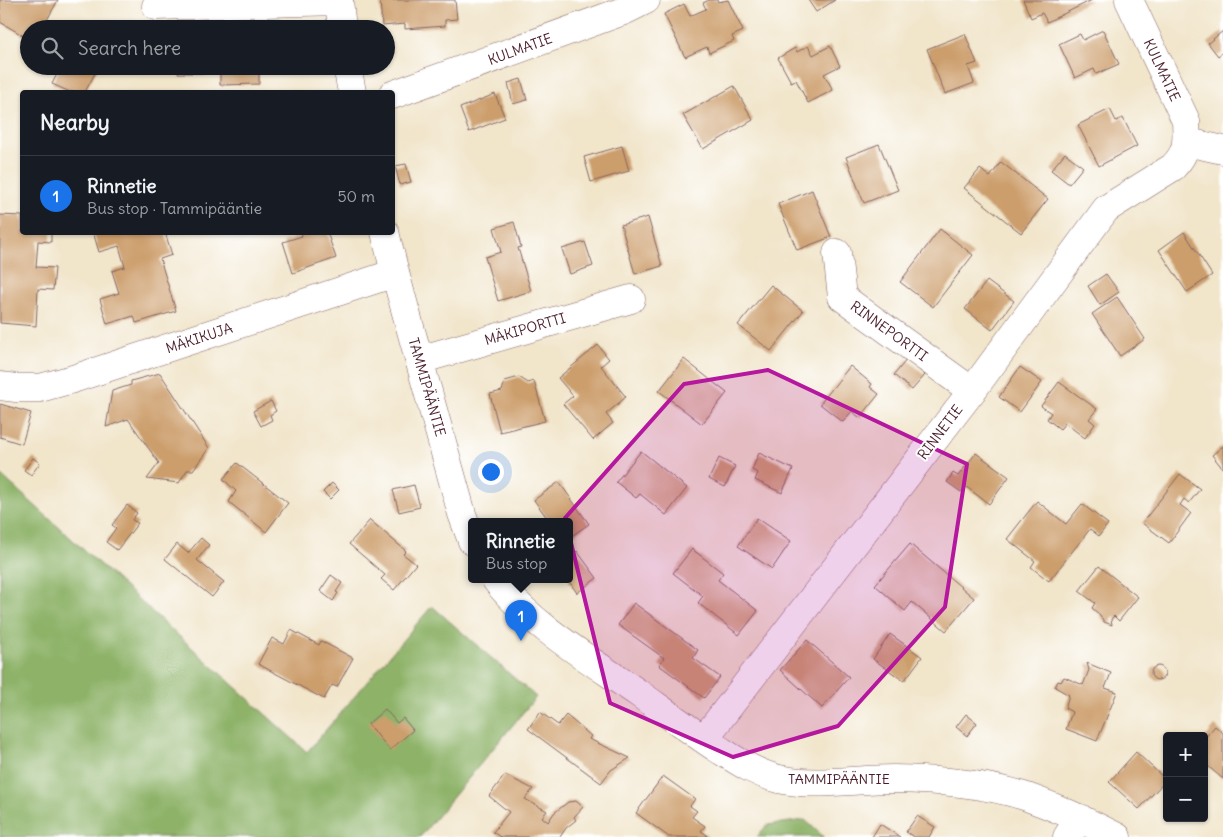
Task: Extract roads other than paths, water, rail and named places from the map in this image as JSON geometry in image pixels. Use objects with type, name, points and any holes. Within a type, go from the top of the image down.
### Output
[{"type":"street","name":"KULMATIE","points":[[395,94],[626,10],[646,0]]},
{"type":"street","points":[[156,6],[339,1],[341,20]]},
{"type":"street","name":"KULMATIE","points":[[1135,2],[1186,121],[1187,142]]},
{"type":"street","points":[[349,75],[352,90]]},
{"type":"street","points":[[1187,142],[1223,150]]},
{"type":"street","name":"RINNETIE","points":[[704,739],[972,390],[1106,209],[1173,167],[1182,159],[1187,142]]},
{"type":"street","name":"TAMMIPÄÄNTIE","points":[[386,235],[419,360],[468,530]]},
{"type":"street","name":"RINNEPORTTI","points":[[837,253],[842,297],[972,390]]},
{"type":"street","name":"MÄKIKUJA","points":[[0,386],[40,388],[65,381],[395,273]]},
{"type":"street","name":"MÄKIPORTTI","points":[[419,360],[631,299]]},
{"type":"street","name":"TAMMIPÄÄNTIE","points":[[498,583],[507,595],[542,625],[749,769],[780,779],[830,782],[890,779],[932,780],[995,789],[1027,797],[1073,828],[1118,837]]},
{"type":"place","name":"Rinnetie","points":[[521,641]]}]
